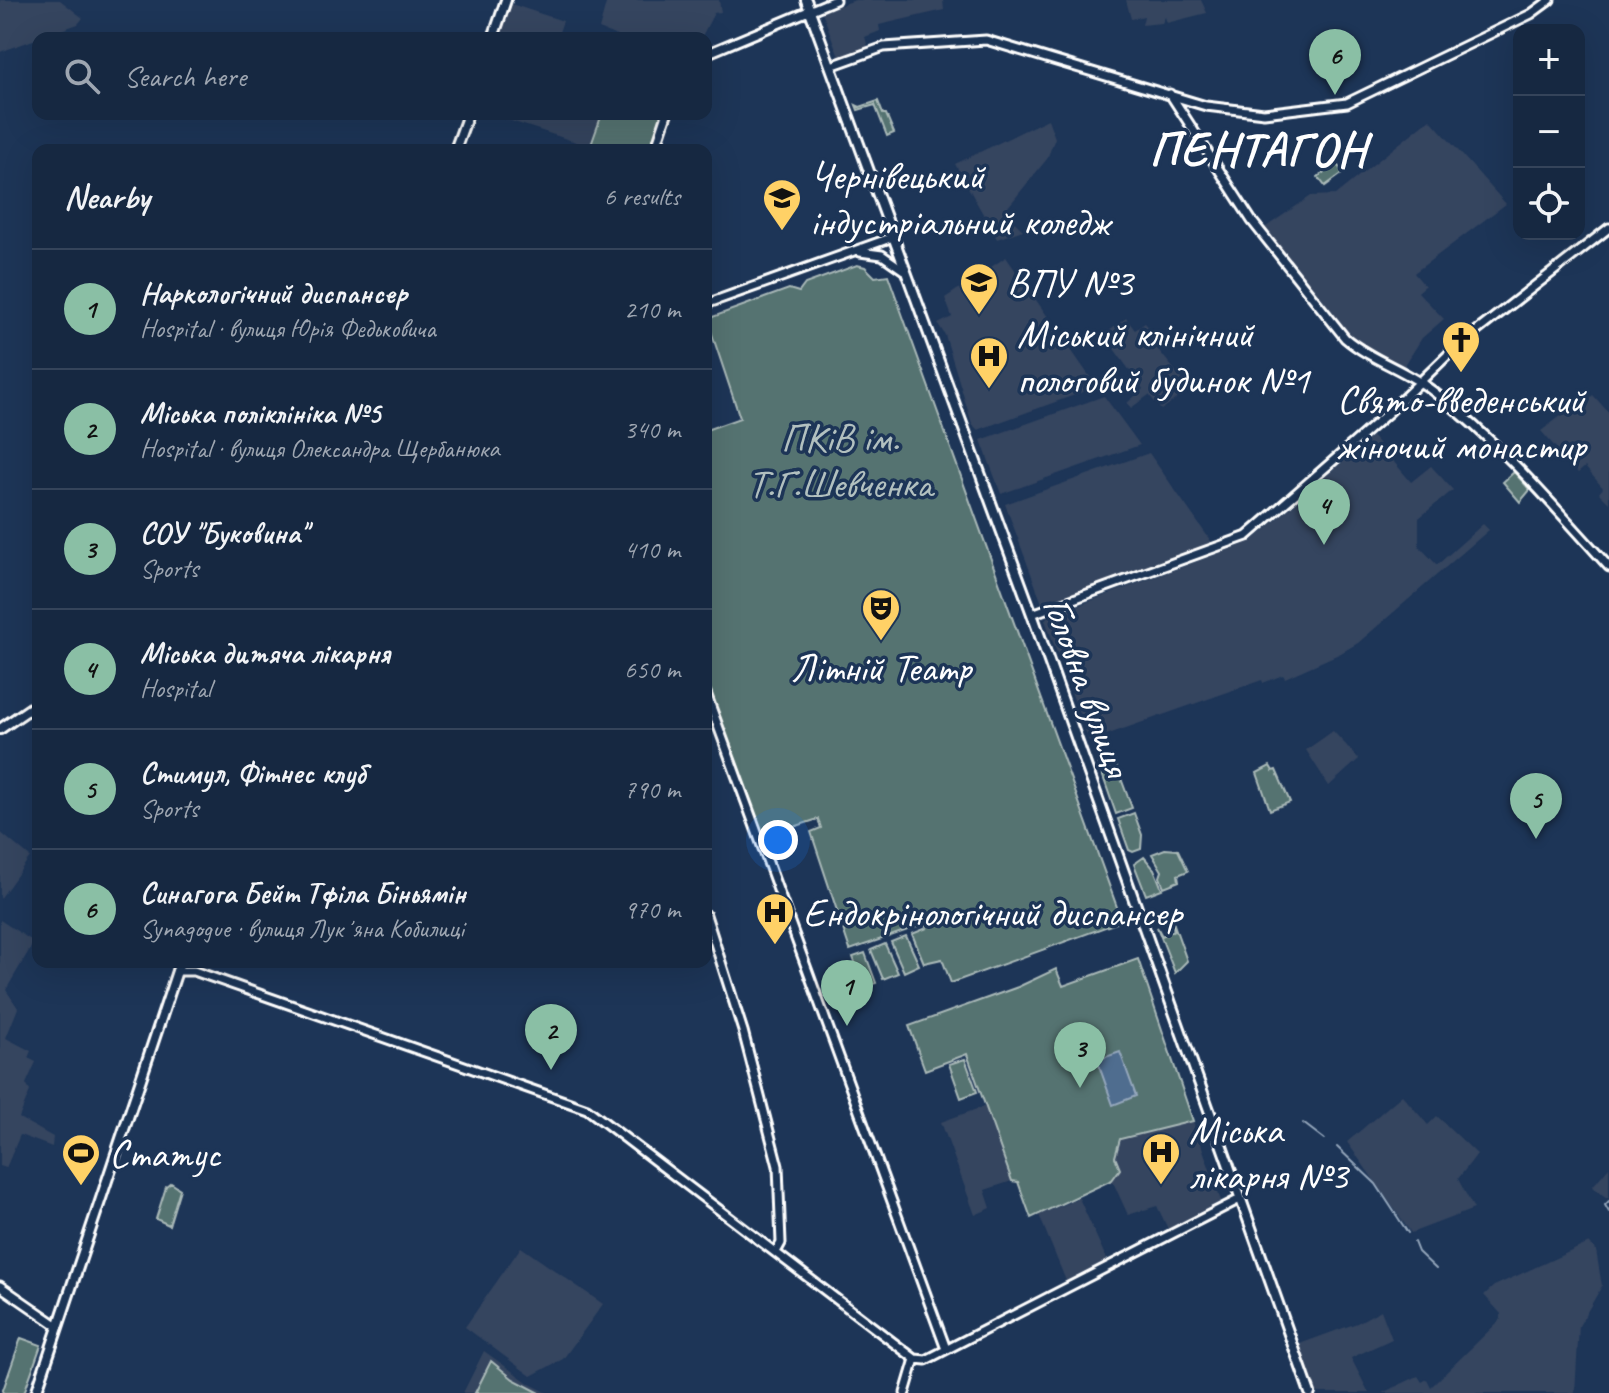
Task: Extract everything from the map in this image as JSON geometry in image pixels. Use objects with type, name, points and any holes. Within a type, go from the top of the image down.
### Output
[{"type":"main road","points":[[495,32],[506,0]]},
{"type":"main road","name":"Головна вулиця","points":[[806,0],[1032,614],[1310,1393]]},
{"type":"main road","points":[[457,144],[466,120]]},
{"type":"main road","points":[[0,729],[32,707]]},
{"type":"main road","points":[[36,1393],[177,968]]},
{"type":"street","points":[[712,52],[835,0]]},
{"type":"street","points":[[831,66],[884,47],[986,40],[1206,106],[1244,112],[1347,103],[1531,14],[1550,0]]},
{"type":"street","points":[[1170,94],[1261,233],[1345,338],[1362,353],[1421,382],[1505,454],[1609,567]]},
{"type":"street","points":[[657,144],[665,120]]},
{"type":"street","points":[[1032,614],[1247,536],[1476,331],[1609,228]]},
{"type":"street","points":[[712,302],[853,251],[894,240]]},
{"type":"street","points":[[882,255],[894,240]]},
{"type":"street","points":[[853,251],[882,255],[905,271]]},
{"type":"street","points":[[712,709],[946,1349]]},
{"type":"street","points":[[712,934],[743,1031],[778,1166],[781,1243],[776,1252]]},
{"type":"street","points":[[184,968],[587,1109],[915,1359],[926,1360],[1240,1199]]},
{"type":"street","points":[[0,1286],[58,1326]]},
{"type":"street","points":[[905,1393],[915,1359]]},
{"type":"shaded area","points":[[0,0],[60,0],[83,18],[78,24],[56,32],[32,32],[32,41],[0,52]]},
{"type":"shaded area","points":[[607,0],[719,0],[721,12],[714,13],[704,32],[607,32],[599,29]]},
{"type":"shaded area","points":[[855,0],[943,0],[944,10],[879,25],[880,31],[865,37],[868,47],[839,57],[822,12]]},
{"type":"shaded area","points":[[1126,0],[1201,0],[1207,13],[1167,23],[1165,17],[1162,23],[1142,25],[1144,16],[1131,19]]},
{"type":"shaded area","points":[[505,2],[563,21],[559,32],[495,32]]},
{"type":"shaded area","points":[[1048,119],[1055,138],[1047,159],[1004,212],[1023,230],[997,239],[955,164]]},
{"type":"shaded area","points":[[1430,119],[1506,204],[1414,273],[1425,286],[1418,292],[1444,319],[1422,338],[1400,373],[1345,337],[1260,231],[1311,196],[1335,195]]},
{"type":"shaded area","points":[[508,120],[601,120],[592,144],[582,144]]},
{"type":"shaded area","points":[[1006,257],[1097,387],[978,430],[972,424],[945,335],[938,324],[952,317],[945,298]]},
{"type":"shaded area","points":[[1126,318],[1135,330],[1145,323],[1153,332],[1148,337],[1190,389],[1161,410],[1149,395],[1131,408],[1127,403],[1143,389],[1104,335]]},
{"type":"shaded area","points":[[1593,395],[1609,413],[1609,503],[1599,493],[1603,488],[1585,467],[1578,473],[1541,431],[1570,409],[1574,413]]},
{"type":"shaded area","points":[[1104,396],[1140,445],[1001,494],[981,440]]},
{"type":"shaded area","points":[[1372,436],[1411,482],[1431,466],[1453,490],[1419,518],[1419,546],[1437,565],[1483,524],[1489,530],[1358,643],[1341,653],[1285,678],[1283,675],[1263,683],[1262,680],[1089,741],[1045,620],[1047,617],[1252,541]]},
{"type":"shaded area","points":[[1149,453],[1213,544],[1043,606],[1005,504]]},
{"type":"shaded area","points":[[1333,731],[1359,759],[1329,786],[1306,750]]},
{"type":"shaded area","points":[[0,832],[30,857],[0,899]]},
{"type":"shaded area","points":[[0,920],[32,941],[6,990],[18,1008],[6,1038],[31,1051],[28,1058],[36,1062],[26,1084],[30,1091],[19,1118],[53,1137],[52,1147],[20,1135],[6,1168],[0,1166]]},
{"type":"shaded area","points":[[1120,1052],[1136,1096],[1113,1105],[1097,1060]]},
{"type":"shaded area","points":[[1402,1095],[1428,1125],[1437,1116],[1477,1154],[1458,1179],[1474,1209],[1411,1233],[1347,1142]]},
{"type":"shaded area","points":[[985,1106],[1012,1181],[985,1190],[991,1208],[975,1215],[941,1122]]},
{"type":"shaded area","points":[[1193,1121],[1221,1201],[1168,1229],[1157,1206],[1128,1215],[1112,1180],[1120,1169],[1115,1157],[1120,1139]]},
{"type":"shaded area","points":[[1609,1167],[1609,1196],[1607,1198],[1592,1187]]},
{"type":"shaded area","points":[[1079,1198],[1107,1260],[1066,1281],[1039,1215]]},
{"type":"shaded area","points":[[1589,1243],[1596,1250],[1602,1286],[1579,1326],[1575,1393],[1382,1393],[1418,1376],[1422,1382],[1427,1379],[1431,1387],[1501,1319],[1501,1314],[1484,1295],[1494,1286]]},
{"type":"shaded area","points":[[521,1247],[603,1304],[563,1359],[531,1376],[465,1327]]},
{"type":"shaded area","points":[[1381,1310],[1392,1339],[1351,1358],[1369,1393],[1310,1393],[1294,1346],[1357,1323]]},
{"type":"shaded area","points":[[484,1351],[530,1384],[548,1393],[463,1393]]},
{"type":"green space","points":[[878,101],[894,133],[887,136],[875,105],[858,110],[856,105],[860,107]]},
{"type":"green space","points":[[600,120],[661,120],[652,144],[591,144]]},
{"type":"green space","points":[[1336,163],[1343,173],[1325,186],[1318,177]]},
{"type":"green space","name":"ПКіВ ім. Т.Г.Шевченка","points":[[857,265],[865,267],[875,277],[888,275],[1122,921],[951,983],[942,959],[924,963],[912,934],[927,928],[925,924],[850,950],[811,832],[821,828],[818,819],[763,837],[712,697],[712,428],[740,418],[712,334],[712,317],[789,289],[799,292],[805,284]]},
{"type":"green space","points":[[1514,472],[1530,490],[1520,502],[1503,482]]},
{"type":"green space","points":[[1113,757],[1132,808],[1116,814],[1098,762]]},
{"type":"green space","points":[[1270,766],[1273,771],[1276,770],[1290,802],[1270,810],[1257,773]]},
{"type":"green space","points":[[1134,813],[1142,835],[1141,849],[1133,852],[1129,850],[1118,819]]},
{"type":"green space","points":[[1165,849],[1178,850],[1188,871],[1178,875],[1179,881],[1164,887],[1160,877],[1162,871],[1152,854]]},
{"type":"green space","points":[[1144,857],[1154,869],[1162,889],[1146,895],[1134,864]]},
{"type":"green space","points":[[1171,916],[1187,961],[1175,973],[1157,927],[1162,936],[1174,930],[1170,918],[1156,921]]},
{"type":"green space","points":[[906,936],[919,965],[904,972],[891,942]]},
{"type":"green space","points":[[885,944],[898,973],[883,979],[871,950]]},
{"type":"green space","points":[[865,953],[876,983],[864,987],[853,957]]},
{"type":"green space","points":[[1138,959],[1193,1121],[1120,1139],[1115,1157],[1120,1169],[1112,1180],[1031,1218],[1018,1182],[1012,1181],[967,1054],[925,1070],[909,1026],[1018,987],[1056,969],[1063,986]]},
{"type":"green space","points":[[965,1059],[977,1092],[961,1098],[949,1064]]},
{"type":"green space","points":[[171,1183],[180,1189],[169,1225],[156,1219],[166,1187]]},
{"type":"green space","points":[[21,1338],[41,1345],[24,1393],[2,1393]]},
{"type":"green space","points":[[491,1361],[513,1379],[540,1393],[475,1393]]},
{"type":"waterway","points":[[1303,1123],[1324,1139]]},
{"type":"waterway","points":[[1337,1147],[1376,1184],[1408,1233]]},
{"type":"waterway","points":[[1609,1201],[1605,1205],[1609,1212]]},
{"type":"waterway","points":[[1414,1242],[1418,1252],[1436,1269]]},
{"type":"place","name":"Синагога Бейт Тфіла Біньямін","points":[[1335,95]]},
{"type":"place","name":"Чернівецький індустріальний коледж","points":[[782,232]]},
{"type":"place","name":"ВПУ №3","points":[[979,316]]},
{"type":"place","name":"Свято-введенський жіночий монастир","points":[[1461,374]]},
{"type":"place","name":"Міський клінічний пологовий будинок №1","points":[[989,390]]},
{"type":"place","name":"Міська дитяча лікарня","points":[[1324,545]]},
{"type":"place","name":"Літній Театр","points":[[881,642]]},
{"type":"place","name":"Стимул, Фітнес клуб","points":[[1536,839]]},
{"type":"place","name":"Ендокрінологічний диспансер","points":[[775,946]]},
{"type":"place","name":"Наркологічний диспансер","points":[[847,1026]]},
{"type":"place","name":"Міська поліклініка №5","points":[[551,1070]]},
{"type":"place","name":"СОУ \"Буковина\"","points":[[1080,1088]]},
{"type":"place","name":"Міська лікарня №3","points":[[1161,1186]]},
{"type":"place","name":"Статус","points":[[81,1187]]},
{"type":"district","name":"ПЕНТАГОН","points":[[1258,148]]}]
